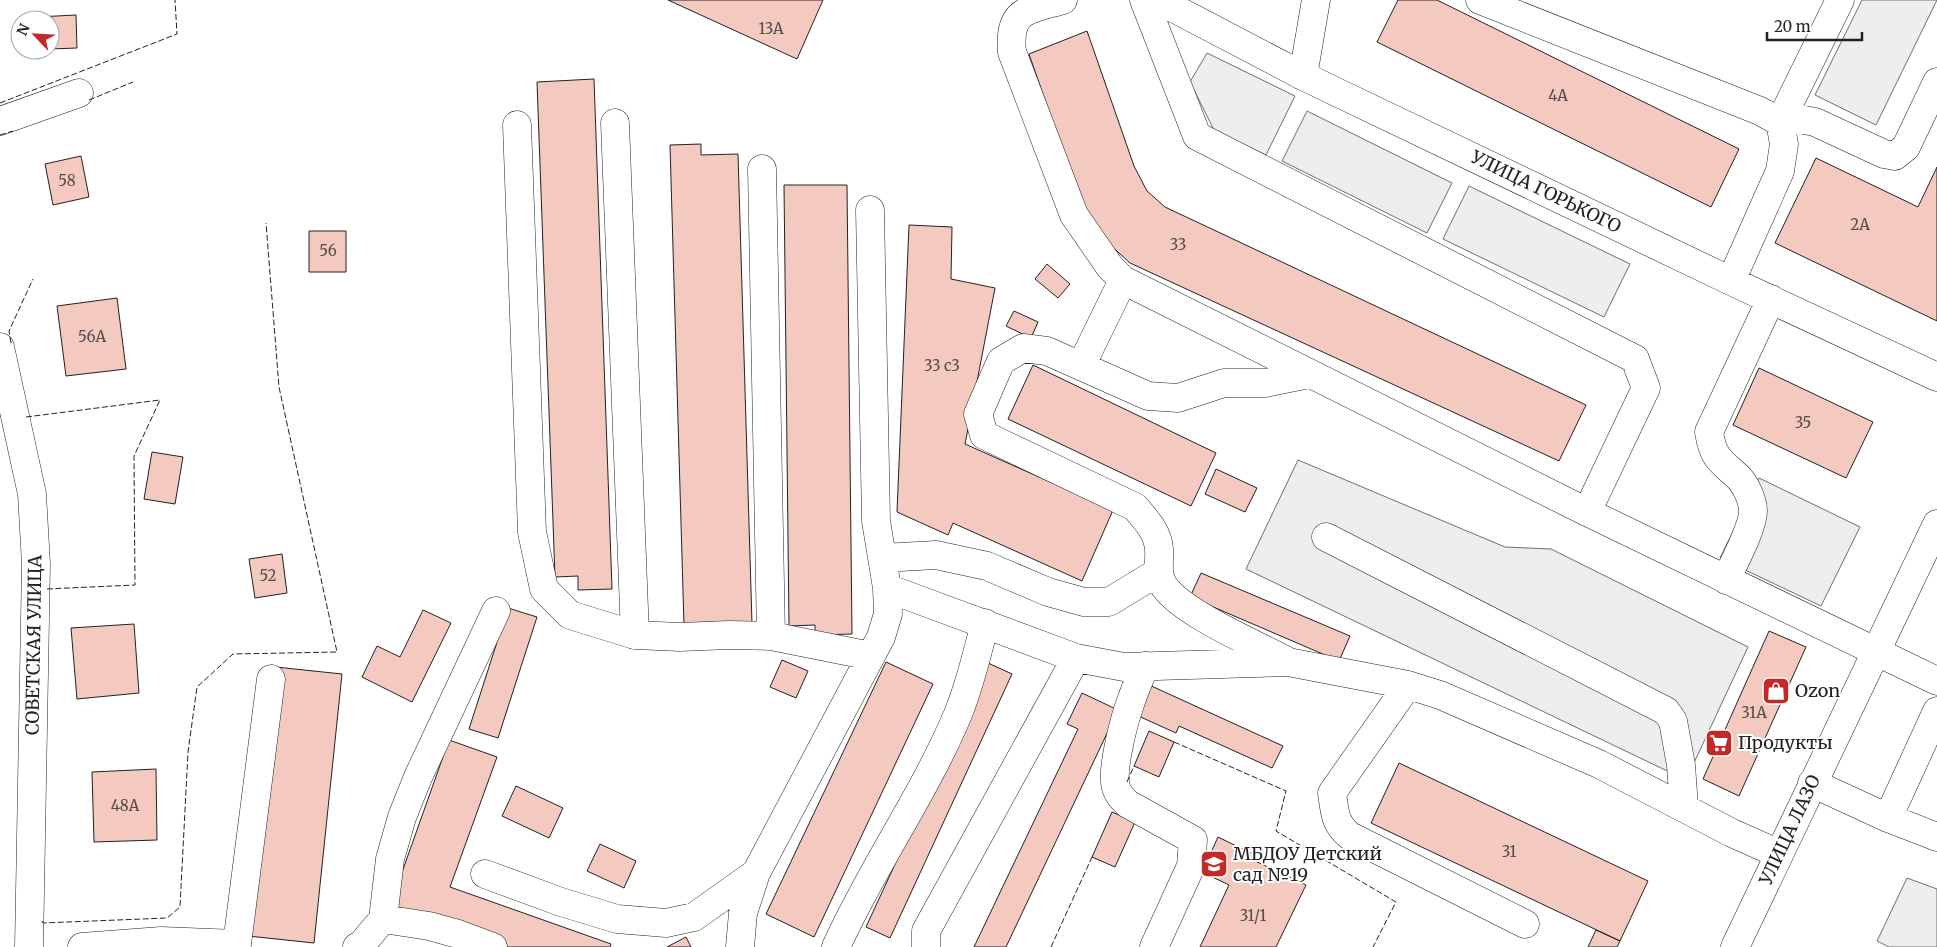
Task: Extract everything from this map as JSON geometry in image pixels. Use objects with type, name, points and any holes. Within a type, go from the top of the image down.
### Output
[{"type":"street","points":[[1063,0],[1033,8],[1020,15],[1014,24],[1010,36],[1012,52],[1074,215],[1110,267],[1123,280],[1587,512],[1875,653],[1937,681]]},
{"type":"street","points":[[1144,0],[1198,136],[1635,359],[1646,388],[1587,512]]},
{"type":"street","name":"УЛИЦА ГОРЬКОГО","points":[[1158,0],[1303,76],[1771,300],[1937,377]]},
{"type":"street","points":[[1303,76],[1316,0]]},
{"type":"street","points":[[1480,0],[1760,111],[1780,122],[1799,119],[1815,122],[1884,154],[1894,156],[1906,147],[1937,82]]},
{"type":"street","points":[[1731,280],[1780,172],[1784,144],[1780,122],[1840,0]]},
{"type":"street","points":[[0,121],[79,93]]},
{"type":"street","points":[[615,122],[635,635]]},
{"type":"street","points":[[517,125],[532,532],[544,589],[570,614],[635,635],[680,638],[729,634],[771,636],[871,656]]},
{"type":"street","points":[[762,169],[771,636]]},
{"type":"street","points":[[740,947],[743,913],[756,873],[881,637],[888,614],[887,588],[876,521],[870,210]]},
{"type":"street","points":[[1081,366],[1123,280]]},
{"type":"street","points":[[1726,580],[1750,526],[1753,511],[1749,494],[1740,478],[1722,463],[1712,449],[1710,432],[1771,300]]},
{"type":"street","name":"СОВЕТСКАЯ УЛИЦА","points":[[0,347],[32,494],[36,564],[30,947]]},
{"type":"street","points":[[1288,662],[1203,617],[1179,602],[1164,586],[1158,572],[1159,548],[1152,527],[1135,507],[984,434],[978,414],[1001,361],[1023,348],[1047,351],[1148,396],[1178,398],[1224,383],[1265,383],[1309,374]]},
{"type":"street","name":"УЛИЦА ЛАЗО","points":[[1734,947],[1937,524]]},
{"type":"street","points":[[1326,537],[1666,711],[1673,721],[1681,765],[1684,807]]},
{"type":"street","points":[[882,558],[936,555],[987,566],[1048,592],[1084,602],[1109,602],[1158,572]]},
{"type":"street","points":[[887,588],[1076,658],[1124,667],[1288,662],[1408,685],[1440,695],[1599,764],[1732,833],[1779,854]]},
{"type":"street","points":[[357,947],[362,944],[383,920],[390,859],[402,817],[422,769],[496,611]]},
{"type":"street","points":[[836,947],[932,768],[958,714],[968,686],[985,623]]},
{"type":"street","points":[[926,947],[926,931],[1076,658]]},
{"type":"street","points":[[1145,666],[1130,699],[1124,720],[1114,782],[1120,797],[1128,804],[1193,840],[1191,866],[1154,947]]},
{"type":"street","points":[[82,947],[161,941],[242,946],[271,679]]},
{"type":"street","points":[[1408,685],[1332,793],[1336,818],[1340,828],[1350,836],[1525,924]]},
{"type":"street","points":[[1888,818],[1937,711]]},
{"type":"street","points":[[1812,783],[1888,818],[1937,837]]},
{"type":"street","points":[[485,874],[561,902],[617,919],[666,923],[694,916],[756,873]]},
{"type":"street","points":[[383,920],[430,926],[492,947]]},
{"type":"shaded area","points":[[1862,0],[1937,0],[1876,125],[1815,95]]},
{"type":"shaded area","points":[[1207,53],[1295,96],[1266,155],[1214,130],[1190,82]]},
{"type":"shaded area","points":[[1307,111],[1452,183],[1427,233],[1282,161]]},
{"type":"shaded area","points":[[1469,186],[1630,264],[1604,317],[1443,239]]},
{"type":"shaded area","points":[[1298,460],[1505,547],[1551,549],[1748,647],[1686,780],[1246,569]]},
{"type":"shaded area","points":[[1759,478],[1860,527],[1821,606],[1720,558]]},
{"type":"shaded area","points":[[1907,878],[1937,889],[1937,947],[1889,947],[1877,941]]},
{"type":"building","points":[[668,0],[823,0],[797,59]]},
{"type":"building","points":[[1398,0],[1437,0],[1739,149],[1711,207],[1377,42]]},
{"type":"building","points":[[76,15],[77,48],[60,49],[60,16]]},
{"type":"building","points":[[1087,31],[1134,166],[1147,191],[1165,207],[1586,405],[1559,461],[1130,263],[1119,253],[1102,237],[1082,206],[1029,54]]},
{"type":"building","points":[[594,79],[612,589],[578,590],[578,576],[555,577],[537,82]]},
{"type":"building","points":[[701,144],[701,155],[738,154],[752,624],[684,626],[670,145]]},
{"type":"building","points":[[81,156],[89,197],[53,205],[45,164]]},
{"type":"building","points":[[1816,158],[1918,207],[1937,167],[1937,321],[1775,243]]},
{"type":"building","points":[[784,185],[847,185],[852,634],[815,635],[815,625],[789,626]]},
{"type":"building","points":[[909,225],[952,227],[951,279],[995,288],[965,444],[1113,510],[1082,581],[953,523],[948,535],[897,512]]},
{"type":"building","points":[[309,231],[346,231],[346,272],[309,272]]},
{"type":"building","points":[[1047,264],[1070,284],[1058,298],[1035,279]]},
{"type":"building","points":[[117,298],[126,369],[66,376],[57,306]]},
{"type":"building","points":[[1014,311],[1038,322],[1031,338],[1006,326]]},
{"type":"building","points":[[1033,365],[1216,453],[1191,506],[1008,419]]},
{"type":"building","points":[[1759,368],[1873,422],[1846,478],[1733,425]]},
{"type":"building","points":[[152,452],[183,457],[175,504],[144,499]]},
{"type":"building","points":[[1216,469],[1257,488],[1245,512],[1205,494]]},
{"type":"building","points":[[282,554],[287,593],[255,598],[249,559]]},
{"type":"building","points":[[1201,573],[1350,636],[1339,661],[1190,597]]},
{"type":"building","points":[[508,608],[537,617],[498,738],[469,729]]},
{"type":"building","points":[[423,610],[451,623],[412,702],[362,677],[377,646],[400,657]]},
{"type":"building","points":[[134,624],[139,693],[77,699],[71,628]]},
{"type":"building","points":[[1769,631],[1806,647],[1739,796],[1703,779]]},
{"type":"building","points":[[782,660],[808,671],[796,698],[770,687]]},
{"type":"building","points":[[886,662],[933,684],[814,937],[766,914]]},
{"type":"building","points":[[988,663],[1012,674],[890,938],[866,927]]},
{"type":"building","points":[[276,667],[342,674],[314,943],[248,936]]},
{"type":"building","points":[[1147,684],[1283,746],[1272,768],[1179,726],[1176,733],[1134,714]]},
{"type":"building","points":[[1082,693],[1118,710],[1006,947],[974,947],[1078,729],[1067,724]]},
{"type":"building","points":[[1149,731],[1174,742],[1159,777],[1134,766]]},
{"type":"building","points":[[449,740],[497,757],[450,887],[611,944],[610,947],[506,947],[390,906]]},
{"type":"building","points":[[1399,763],[1648,881],[1620,941],[1371,823]]},
{"type":"building","points":[[156,769],[157,840],[94,842],[92,772]]},
{"type":"building","points":[[516,786],[563,808],[549,838],[502,816]]},
{"type":"building","points":[[1112,812],[1135,822],[1115,867],[1092,857]]},
{"type":"building","points":[[1218,837],[1253,854],[1251,859],[1306,885],[1276,947],[1200,947],[1229,885],[1202,872]]},
{"type":"building","points":[[600,844],[636,861],[624,888],[587,871]]},
{"type":"building","points":[[1596,930],[1620,941],[1617,947],[1588,947]]},
{"type":"building","points":[[686,937],[691,947],[667,947]]},
{"type":"fence","points":[[0,103],[177,34],[175,0]]},
{"type":"fence","points":[[89,100],[133,82]]},
{"type":"fence","points":[[0,135],[13,131]]},
{"type":"fence","points":[[42,921],[43,923],[167,918],[180,907],[188,752],[197,687],[233,654],[337,652],[279,387],[266,223]]},
{"type":"fence","points":[[11,343],[9,331],[33,279]]},
{"type":"fence","points":[[26,417],[160,400],[134,456],[135,585],[46,589]]},
{"type":"fence","points":[[1174,742],[1286,791],[1276,831],[1396,902],[1373,947]]},
{"type":"fence","points":[[1127,782],[1134,766]]},
{"type":"fence","points":[[1051,947],[1092,857]]},
{"type":"place","name":"Ozon","points":[[1776,691]]},
{"type":"place","name":"Продукты","points":[[1719,743]]},
{"type":"place","name":"МБДОУ Детский сад №19","points":[[1214,864]]}]
